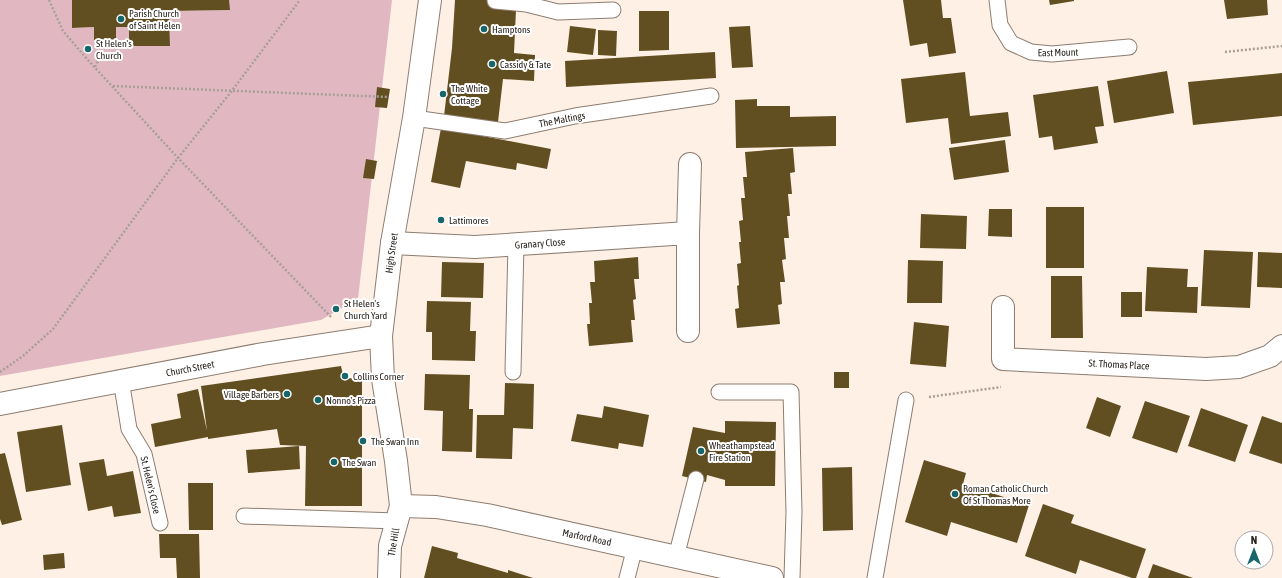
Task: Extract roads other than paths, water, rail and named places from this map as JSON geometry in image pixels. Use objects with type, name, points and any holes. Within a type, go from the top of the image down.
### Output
[{"type":"street","name":"High Street","points":[[399,514],[396,462],[383,379],[381,336],[392,243],[415,108],[430,0]]},
{"type":"street","points":[[688,331],[690,164]]},
{"type":"street","name":"Granary Close","points":[[392,243],[475,247],[688,233]]},
{"type":"street","name":"St. Thomas Place","points":[[1003,307],[1003,359],[1206,368],[1240,367],[1270,356],[1282,346]]},
{"type":"street","name":"Church Street","points":[[0,404],[264,354],[381,336]]},
{"type":"street","name":"Marford Road","points":[[399,514],[436,507],[487,515],[768,578]]},
{"type":"street","name":"The Hill","points":[[389,578],[390,546],[399,514]]},
{"type":"lane","name":"East Mount","points":[[997,0],[1000,26],[1011,43],[1031,52],[1052,54],[1129,47]]},
{"type":"lane","points":[[495,1],[526,4],[558,12],[613,10]]},
{"type":"lane","name":"The Maltings","points":[[415,108],[505,131],[575,116],[711,96]]},
{"type":"lane","points":[[513,372],[516,244]]},
{"type":"lane","name":"St. Helen's Close","points":[[121,380],[129,429],[144,454],[160,523]]},
{"type":"lane","points":[[719,392],[791,392],[794,512],[792,578]]},
{"type":"lane","points":[[874,578],[906,400]]},
{"type":"lane","points":[[676,557],[696,479]]},
{"type":"lane","points":[[244,516],[399,514]]},
{"type":"lane","points":[[627,578],[635,548]]},
{"type":"place","name":"Parish Church of Saint Helen","points":[[121,19]]},
{"type":"place","name":"Hamptons","points":[[484,29]]},
{"type":"place","name":"St Helen's Church","points":[[88,49]]},
{"type":"place","name":"Cassidy & Tate","points":[[492,64]]},
{"type":"place","name":"The White Cottage","points":[[443,94]]},
{"type":"place","name":"Lattimores","points":[[441,220]]},
{"type":"place","name":"St Helen's Church Yard","points":[[336,309]]},
{"type":"place","name":"Collins Corner","points":[[345,376]]},
{"type":"place","name":"Village Barbers","points":[[287,394]]},
{"type":"place","name":"Nonno's Pizza","points":[[318,400]]},
{"type":"place","name":"The Swan Inn","points":[[363,441]]},
{"type":"place","name":"Wheathampstead Fire Station","points":[[701,451]]},
{"type":"place","name":"The Swan","points":[[334,462]]},
{"type":"place","name":"Roman Catholic Church Of St Thomas More","points":[[955,494]]}]
